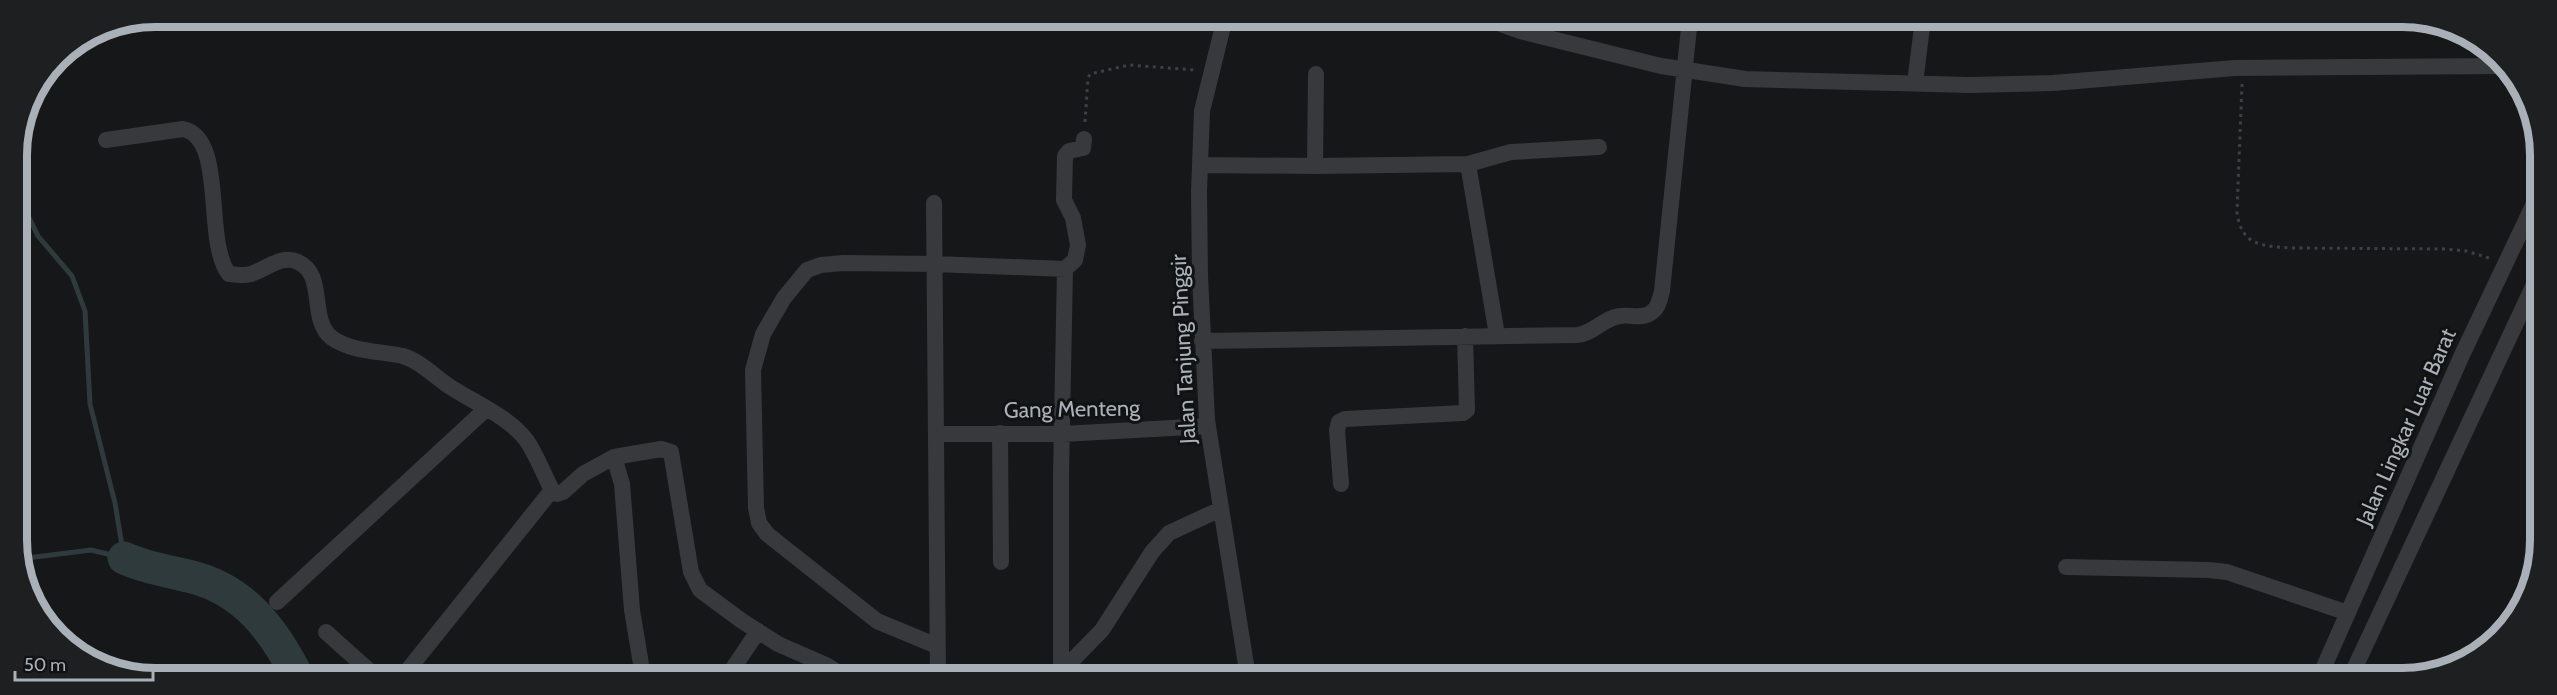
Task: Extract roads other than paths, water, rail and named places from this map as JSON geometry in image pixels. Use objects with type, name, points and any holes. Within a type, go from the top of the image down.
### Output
[{"type":"street","name":"Jalan Tanjung Pinggir","points":[[1223,27],[1202,111],[1198,192],[1202,341],[1208,426],[1247,668]]},
{"type":"street","points":[[1509,27],[1684,71],[1745,79],[2053,83],[2242,68],[2493,66]]},
{"type":"street","points":[[1202,341],[1586,334],[1619,316],[1637,317],[1651,313],[1658,304],[1662,291],[1689,27]]},
{"type":"street","points":[[1915,83],[1922,27]]},
{"type":"street","points":[[1315,166],[1316,74]]},
{"type":"street","points":[[106,140],[183,129],[191,130],[205,146],[209,162],[217,251],[222,266],[229,274],[240,276],[252,274],[279,261],[291,259],[301,263],[309,270],[313,280],[320,320],[325,332],[348,345],[412,360],[507,423],[527,441],[552,490],[557,494],[563,492],[583,474],[614,457],[661,449],[671,452],[694,582],[700,590],[778,644],[833,668]]},
{"type":"street","points":[[937,646],[877,621],[767,534],[759,523],[756,508],[753,370],[763,334],[784,298],[807,270],[821,265],[843,263],[935,264],[1065,269],[1075,260],[1078,245],[1077,228],[1064,200],[1065,156],[1069,151],[1083,148],[1084,139]]},
{"type":"street","points":[[1200,165],[1468,164],[1511,152],[1599,147]]},
{"type":"street","points":[[1468,164],[1497,335]]},
{"type":"street","points":[[934,203],[938,668]]},
{"type":"street","name":"Jalan Lingkar Luar Barat","points":[[2323,668],[2530,212]]},
{"type":"street","points":[[1061,668],[1065,269]]},
{"type":"street","points":[[2355,668],[2530,293]]},
{"type":"street","points":[[1341,484],[1337,430],[1339,422],[1345,419],[1463,413],[1467,410],[1465,336]]},
{"type":"street","points":[[277,602],[486,409]]},
{"type":"street","name":"Gang Menteng","points":[[936,434],[1062,434],[1208,426]]},
{"type":"street","points":[[1000,433],[1001,562]]},
{"type":"street","points":[[614,457],[622,484],[632,610],[642,668]]},
{"type":"street","points":[[410,668],[552,490]]},
{"type":"street","points":[[1067,668],[1102,630],[1152,552],[1169,533],[1221,509]]},
{"type":"street","points":[[2066,567],[2226,572],[2348,613]]},
{"type":"street","points":[[733,668],[758,631]]},
{"type":"street","points":[[326,632],[366,668]]},
{"type":"waterway","points":[[27,213],[38,236],[72,276],[85,311],[90,404],[115,503],[124,558],[91,550],[28,558]]},
{"type":"waterway","points":[[124,558],[149,567],[192,577],[227,591],[255,614],[267,628],[293,668]]}]
